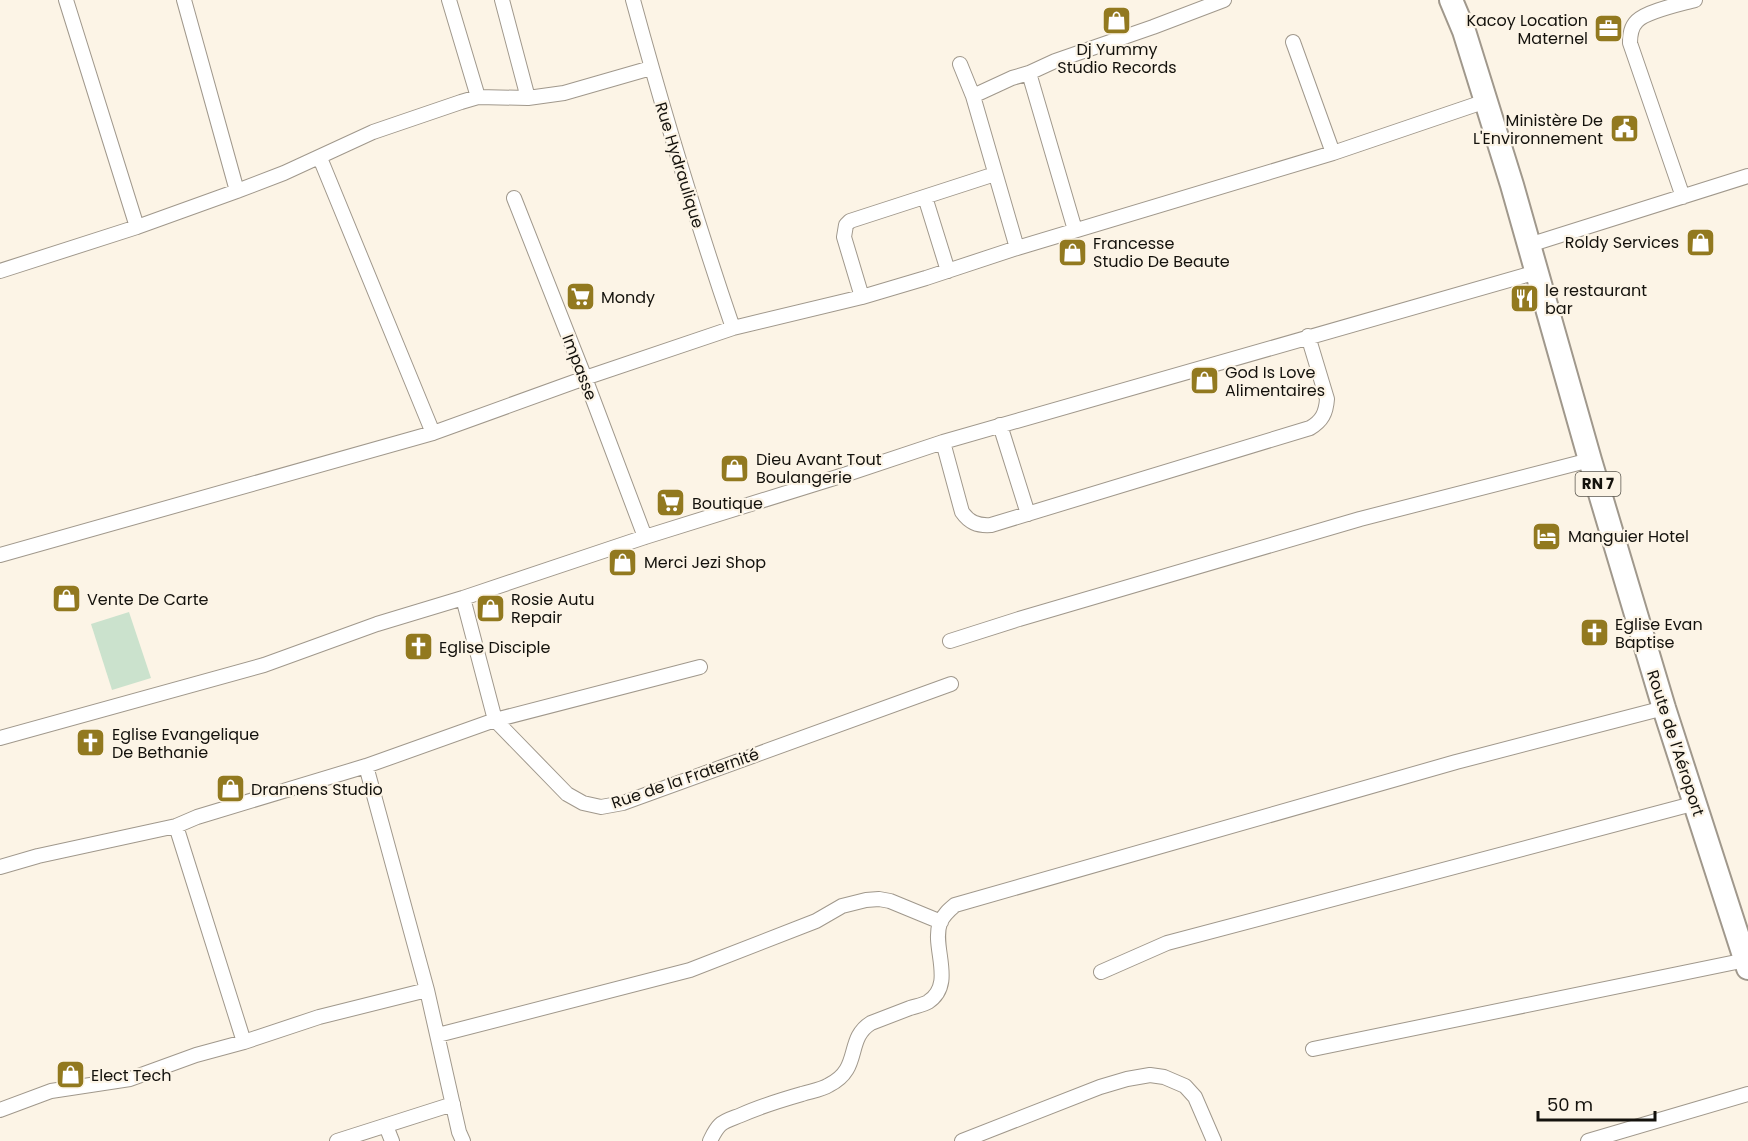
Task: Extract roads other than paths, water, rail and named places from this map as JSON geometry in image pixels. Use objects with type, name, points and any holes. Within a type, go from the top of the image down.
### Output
[{"type":"main road","name":"Route de l’Aéroport","points":[[1451,0],[1464,31],[1538,272],[1590,460],[1664,708],[1747,964]]},
{"type":"street","points":[[66,0],[137,227]]},
{"type":"street","points":[[183,0],[237,191]]},
{"type":"street","points":[[449,0],[478,97]]},
{"type":"street","points":[[502,0],[528,98]]},
{"type":"street","name":"Rue Hydraulique","points":[[633,0],[704,244],[734,328]]},
{"type":"street","points":[[973,96],[1055,61],[1224,0]]},
{"type":"street","points":[[1683,197],[1630,42],[1630,34],[1638,20],[1646,15],[1695,0]]},
{"type":"street","points":[[1293,42],[1333,153]]},
{"type":"street","points":[[960,64],[973,96],[1017,248]]},
{"type":"street","points":[[0,271],[137,227],[237,191],[320,158],[373,132],[478,97],[528,98],[564,93],[651,68]]},
{"type":"street","points":[[1029,73],[1075,230]]},
{"type":"street","points":[[0,555],[433,433],[585,378],[734,328],[862,297],[1333,153],[1486,101]]},
{"type":"street","points":[[320,158],[433,433]]},
{"type":"street","points":[[862,297],[844,237],[844,231],[850,221],[995,174]]},
{"type":"street","points":[[1529,245],[1748,176]]},
{"type":"street","points":[[925,197],[948,271]]},
{"type":"street","name":"Impasse","points":[[514,198],[645,537]]},
{"type":"street","points":[[0,738],[264,665],[377,624],[943,442],[1538,272]]},
{"type":"street","points":[[943,442],[962,512],[966,518],[982,526],[1028,514],[1317,424],[1323,417],[1327,399],[1308,336]]},
{"type":"street","points":[[1000,425],[1028,514]]},
{"type":"street","points":[[950,641],[1360,519],[1590,460]]},
{"type":"street","name":"Rue de la Fraternité","points":[[463,598],[495,720],[567,794],[583,803],[601,807],[623,803],[951,684]]},
{"type":"street","points":[[0,867],[38,856],[176,826],[196,817],[366,766],[495,720],[700,667]]},
{"type":"street","points":[[710,1141],[721,1123],[756,1108],[826,1087],[838,1081],[846,1074],[850,1066],[858,1036],[863,1028],[928,1002],[936,994],[941,984],[938,932],[946,912],[955,905],[1455,762],[1664,708]]},
{"type":"street","points":[[366,766],[427,990],[459,1132],[463,1141]]},
{"type":"street","points":[[1101,972],[1167,943],[1696,804]]},
{"type":"street","points":[[176,826],[244,1042]]},
{"type":"street","points":[[438,1035],[690,970],[816,921],[842,906],[866,900],[890,901],[941,922]]},
{"type":"street","points":[[1313,1049],[1747,964]]},
{"type":"street","points":[[0,1110],[51,1091],[130,1079],[196,1055],[319,1017],[427,990]]},
{"type":"street","points":[[962,1141],[1100,1087],[1150,1075],[1164,1077],[1185,1086],[1195,1097],[1214,1141]]},
{"type":"street","points":[[1588,1141],[1748,1094]]},
{"type":"street","points":[[337,1141],[453,1104]]},
{"type":"street","points":[[386,1126],[392,1141]]},
{"type":"place","name":"Dj Yummy Studio Records","points":[[1117,21]]},
{"type":"place","name":"Kacoy Location Maternel","points":[[1609,29]]},
{"type":"place","name":"Ministère De L'Environnement","points":[[1624,129]]},
{"type":"place","name":"Roldy Services","points":[[1700,242]]},
{"type":"place","name":"Francesse Studio De Beaute","points":[[1072,252]]},
{"type":"place","name":"Mondy","points":[[580,297]]},
{"type":"place","name":"le restaurant bar","points":[[1524,299]]},
{"type":"place","name":"God Is Love Alimentaires","points":[[1204,381]]},
{"type":"place","name":"Dieu Avant Tout Boulangerie","points":[[735,468]]},
{"type":"place","name":"Boutique","points":[[671,503]]},
{"type":"place","name":"Manguier Hotel","points":[[1547,536]]},
{"type":"place","name":"Merci Jezi Shop","points":[[623,562]]},
{"type":"place","name":"Vente De Carte","points":[[66,599]]},
{"type":"place","name":"Rosie Autu Repair","points":[[490,608]]},
{"type":"place","name":"Eglise Evan Baptise","points":[[1594,633]]},
{"type":"place","name":"Eglise Disciple","points":[[418,647]]},
{"type":"place","name":"Eglise Evangelique De Bethanie","points":[[91,743]]},
{"type":"place","name":"Drannens Studio","points":[[230,789]]},
{"type":"place","name":"Elect Tech","points":[[70,1075]]}]
